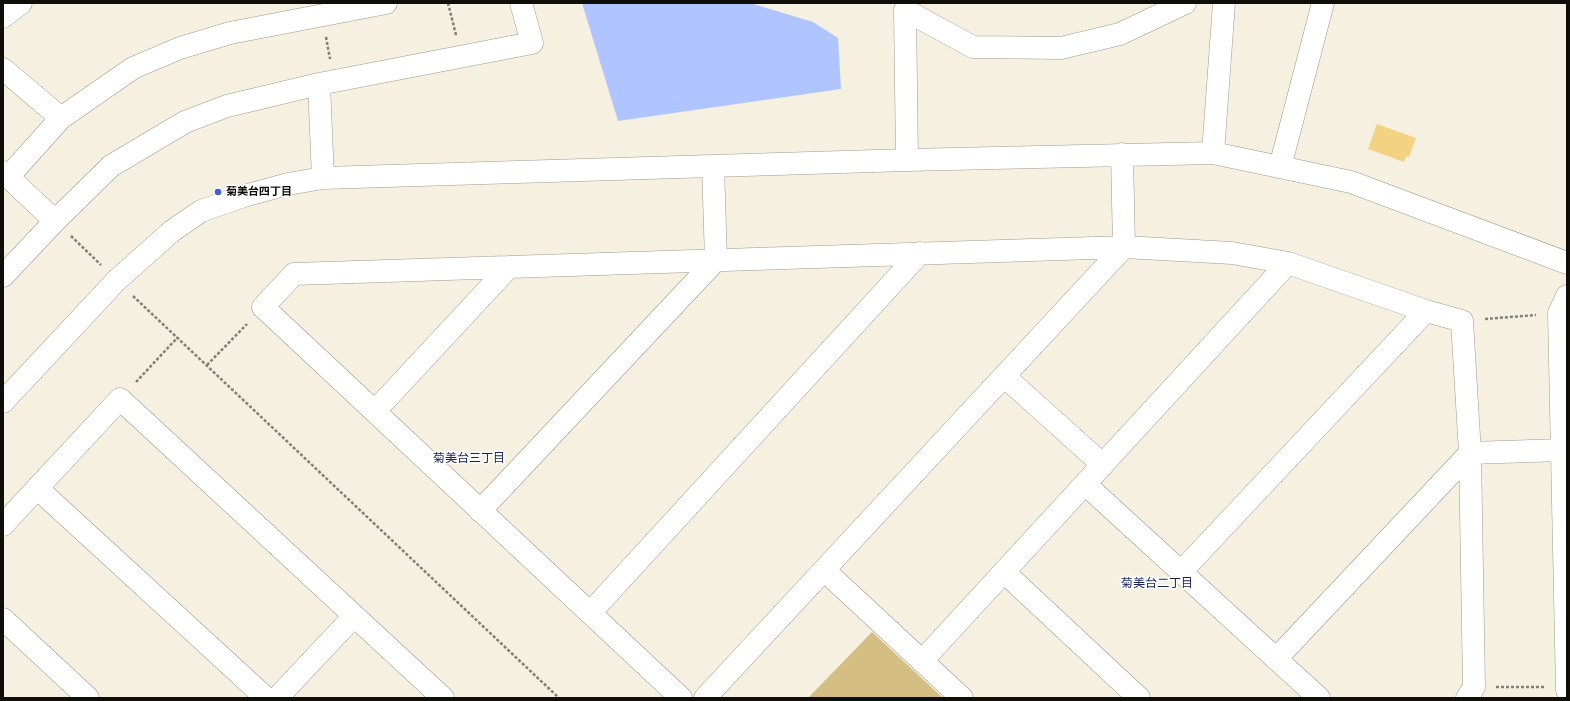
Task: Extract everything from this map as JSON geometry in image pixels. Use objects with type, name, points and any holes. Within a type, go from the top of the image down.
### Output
[{"type":"street","points":[[3,17],[21,3]]},
{"type":"street","points":[[55,220],[5,175],[61,118],[133,68],[180,48],[230,33],[386,3]]},
{"type":"street","points":[[3,276],[55,220],[111,166],[185,122],[227,106],[327,83],[532,43],[521,3]]},
{"type":"street","points":[[899,7],[973,47],[1061,48],[1120,34],[1185,3]]},
{"type":"street","points":[[1213,153],[1224,3]]},
{"type":"street","points":[[1280,167],[1324,3]]},
{"type":"street","points":[[899,7],[907,160]]},
{"type":"street","points":[[3,69],[61,118]]},
{"type":"street","points":[[323,178],[327,83]]},
{"type":"street","points":[[3,402],[117,280],[172,231],[201,211],[244,196],[288,184],[323,178],[907,160],[1213,153],[1351,182],[1567,263]]},
{"type":"street","points":[[705,698],[1124,247],[1122,154]]},
{"type":"street","points":[[480,511],[716,260],[713,166]]},
{"type":"street","points":[[681,698],[263,307],[294,274],[1124,247],[1232,252],[1288,263],[1426,311],[1462,321],[1470,453],[1470,692]]},
{"type":"street","points":[[590,613],[920,253]]},
{"type":"street","points":[[922,661],[1288,263]]},
{"type":"street","points":[[375,411],[509,267]]},
{"type":"street","points":[[1563,304],[1563,450],[1567,690]]},
{"type":"street","points":[[1181,572],[1426,311]]},
{"type":"street","points":[[1004,376],[1103,465]]},
{"type":"street","points":[[3,525],[120,399],[443,698]]},
{"type":"street","points":[[1276,659],[1470,453],[1563,450]]},
{"type":"street","points":[[1085,484],[1319,698]]},
{"type":"street","points":[[37,488],[266,698]]},
{"type":"street","points":[[824,570],[962,698]]},
{"type":"street","points":[[1004,572],[1139,698]]},
{"type":"street","points":[[277,698],[354,616]]},
{"type":"street","points":[[3,619],[88,698]]},
{"type":"path","points":[[448,3],[462,57]]},
{"type":"path","points":[[322,16],[327,83]]},
{"type":"path","points":[[55,220],[559,698]]},
{"type":"path","points":[[1462,321],[1563,304]]},
{"type":"path","points":[[207,365],[263,307]]},
{"type":"path","points":[[120,399],[178,337]]},
{"type":"path","points":[[1470,692],[1567,687]]},
{"type":"shaded area","points":[[872,632],[943,698],[808,698]]},
{"type":"water","points":[[582,3],[750,3],[813,22],[838,38],[841,89],[618,121]]},
{"type":"building","points":[[1377,124],[1416,138],[1409,157],[1406,156],[1404,162],[1368,149]]},
{"type":"place","name":"菊美台四丁目","points":[[218,192]]},
{"type":"district","name":"菊美台三丁目","points":[[469,459]]},
{"type":"district","name":"菊美台二丁目","points":[[1157,584]]}]
